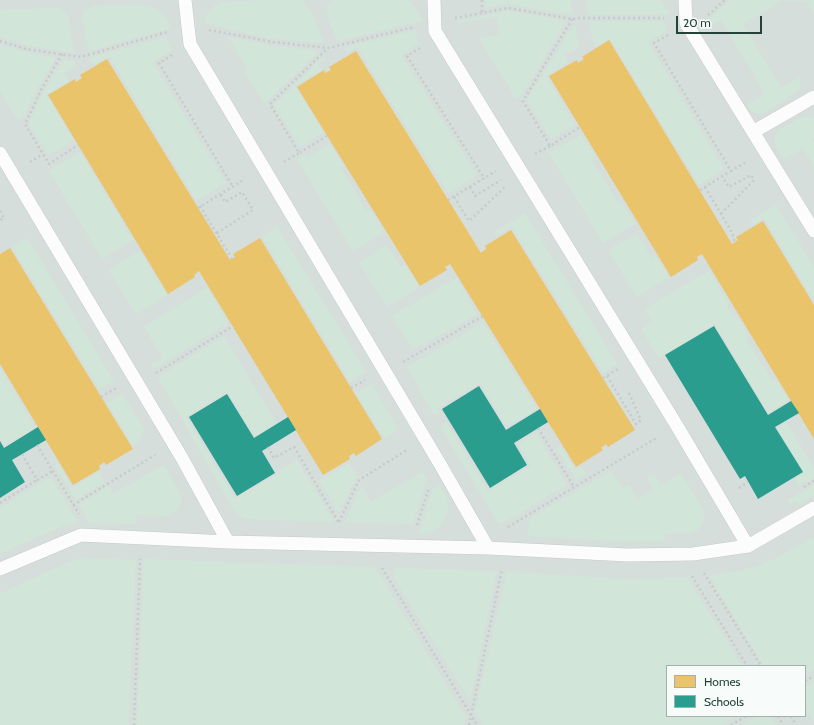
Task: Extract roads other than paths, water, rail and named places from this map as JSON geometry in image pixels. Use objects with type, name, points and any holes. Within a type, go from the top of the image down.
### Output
[{"type":"lane","points":[[185,0],[190,44],[440,464],[488,548]]},
{"type":"lane","points":[[434,0],[436,30],[669,413],[748,546]]},
{"type":"lane","points":[[684,0],[686,23],[814,231]]},
{"type":"lane","points":[[753,132],[814,97]]},
{"type":"lane","points":[[0,152],[182,458],[228,542]]},
{"type":"lane","points":[[0,569],[81,535],[228,542],[488,548],[628,555],[693,554],[748,546],[814,508]]}]
